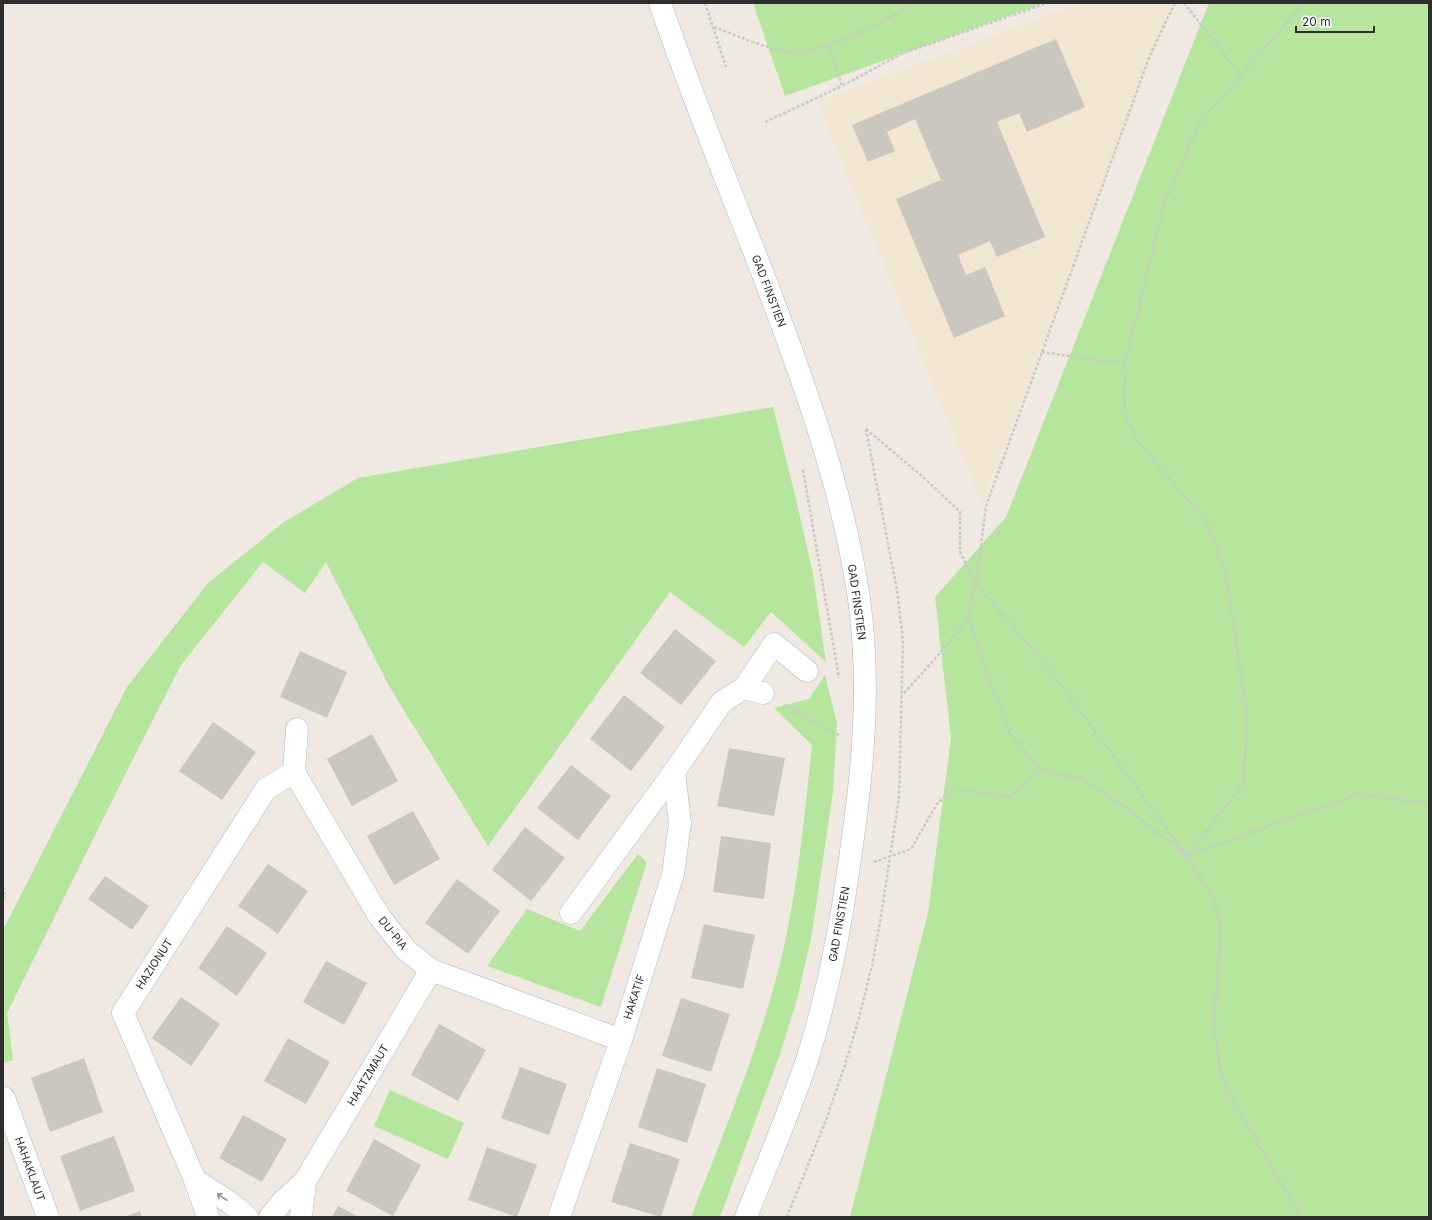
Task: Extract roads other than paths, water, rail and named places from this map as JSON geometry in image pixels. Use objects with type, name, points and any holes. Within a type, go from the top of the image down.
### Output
[{"type":"street","name":"GAD FINSTIEN","points":[[660,3],[786,334],[818,426],[832,473],[859,596],[864,640],[864,721],[860,780],[850,862],[834,958],[808,1057],[790,1107],[746,1217]]},
{"type":"street","points":[[571,912],[674,772],[722,702],[753,691],[774,644],[807,670]]},
{"type":"street","points":[[294,772],[297,729]]},
{"type":"street","name":"DU-PIA","points":[[294,772],[379,916],[406,950],[431,970],[620,1040]]},
{"type":"street","name":"HAZIONUT","points":[[208,1217],[196,1180],[123,1013],[266,789],[294,772]]},
{"type":"street","name":"HAKATIF","points":[[559,1217],[620,1040],[673,874],[680,823],[674,772]]},
{"type":"street","name":"HAATZMAUT","points":[[270,1217],[282,1202],[305,1181],[431,970]]},
{"type":"street","name":"HAHAKLAUT","points":[[4,1098],[48,1217]]},
{"type":"street","points":[[196,1180],[229,1202],[247,1217]]},
{"type":"street","name":"HAATZMAUT","points":[[301,1217],[305,1181]]},
{"type":"street","points":[[254,1217],[263,1217]]}]
